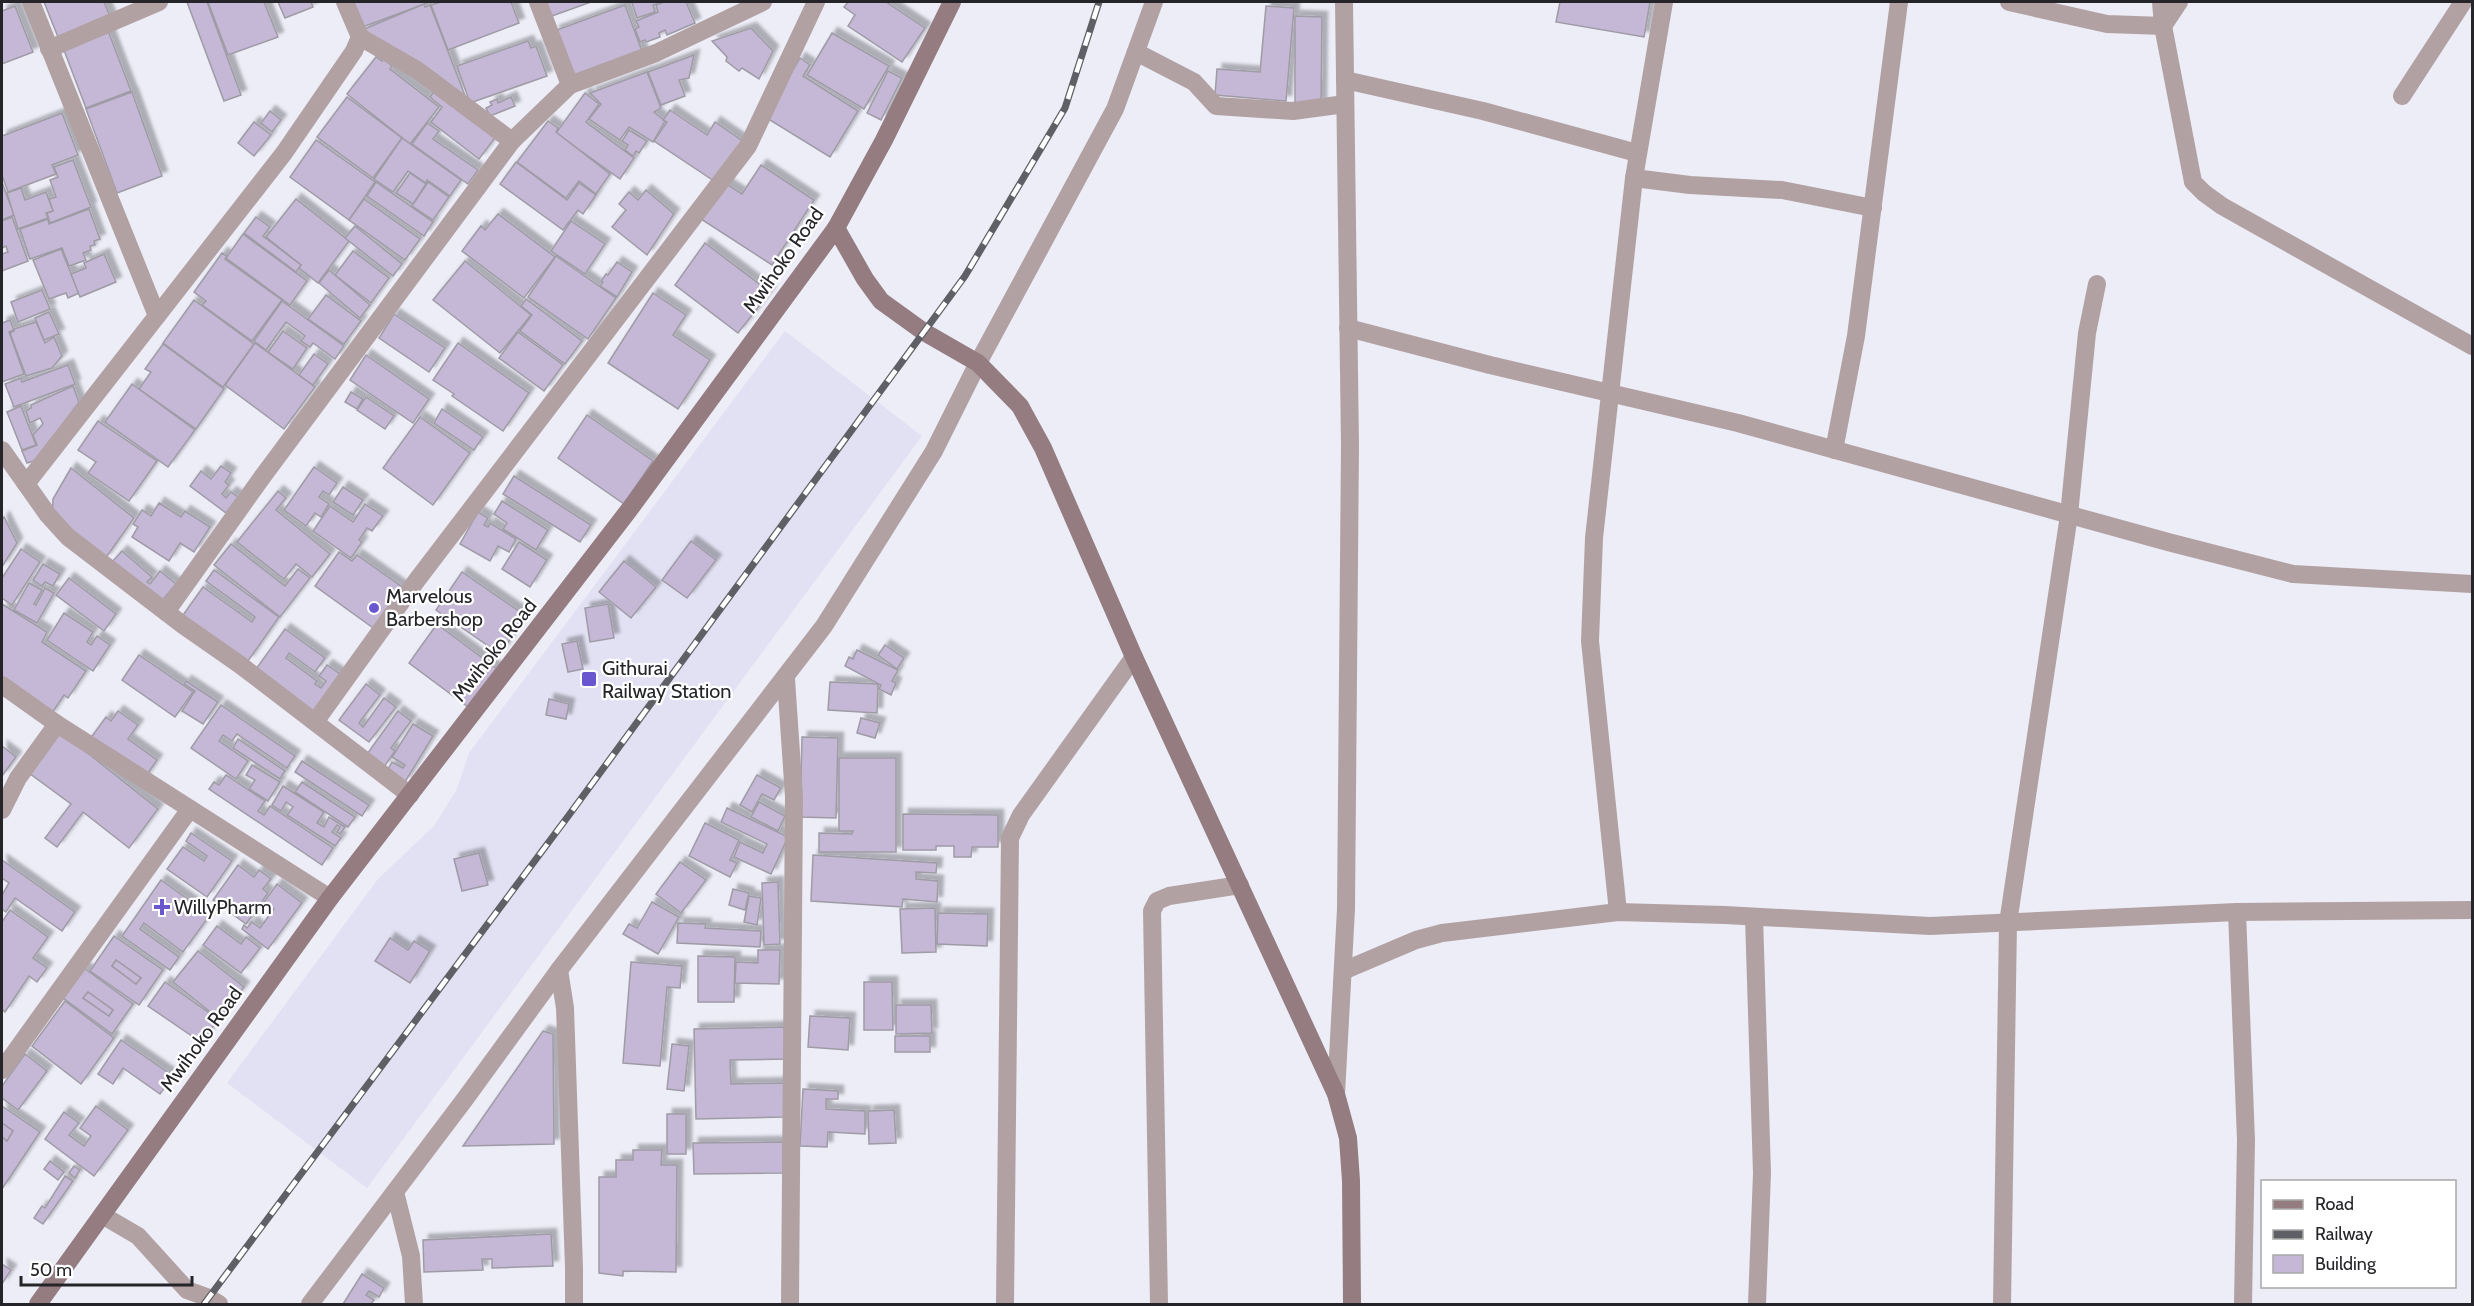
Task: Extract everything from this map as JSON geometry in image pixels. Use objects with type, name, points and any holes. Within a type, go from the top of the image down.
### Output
[{"type":"street","points":[[31,2],[157,316]]},
{"type":"street","points":[[48,49],[159,2]]},
{"type":"street","points":[[345,2],[360,38],[417,70],[512,141]]},
{"type":"street","points":[[538,2],[570,85]]},
{"type":"street","points":[[166,612],[270,467],[512,141],[570,85],[656,53],[736,7],[764,2]]},
{"type":"street","points":[[315,722],[417,580],[748,146],[816,2]]},
{"type":"street","name":"Mwihoko Road","points":[[38,1305],[330,898],[629,510],[836,228],[884,140],[952,2]]},
{"type":"street","points":[[310,1305],[559,970],[786,679],[824,626],[934,451],[978,363],[1115,109],[1155,2]]},
{"type":"street","points":[[1336,1094],[1346,909],[1350,445],[1344,2]]},
{"type":"street","points":[[1618,912],[1590,641],[1594,538],[1637,153],[1664,2]]},
{"type":"street","points":[[1834,450],[1856,336],[1899,2]]},
{"type":"street","points":[[2009,2],[2107,24],[2163,26]]},
{"type":"street","points":[[2161,2],[2163,26],[2193,182],[2222,206],[2472,346]]},
{"type":"street","points":[[2163,26],[2179,2]]},
{"type":"street","points":[[2402,96],[2463,2]]},
{"type":"street","points":[[26,484],[284,153],[354,51],[360,38]]},
{"type":"street","points":[[1136,52],[1194,82],[1216,106],[1293,111],[1345,104]]},
{"type":"street","points":[[1345,80],[1483,111],[1637,153]]},
{"type":"street","points":[[1634,178],[1690,185],[1782,190],[1873,208]]},
{"type":"street","points":[[836,228],[865,279],[881,301],[924,332],[978,363],[1020,406],[1043,448],[1134,657],[1336,1094],[1348,1138],[1352,1181],[1352,1305]]},
{"type":"street","points":[[2002,1305],[2003,1109],[2008,923],[2069,515],[2087,333],[2097,284]]},
{"type":"street","points":[[1348,328],[1490,365],[1738,423],[2069,515],[2293,574],[2472,584]]},
{"type":"street","points":[[2,450],[68,537],[166,612],[240,664],[410,795]]},
{"type":"street","points":[[1005,1305],[1010,838],[1021,814],[1134,657]]},
{"type":"street","points":[[786,679],[794,797],[790,1305]]},
{"type":"street","points":[[2,685],[57,724],[330,898]]},
{"type":"street","points":[[2,810],[18,778],[57,724]]},
{"type":"street","points":[[2,1070],[190,809]]},
{"type":"street","points":[[1159,1305],[1152,911],[1157,901],[1169,896],[1240,885]]},
{"type":"street","points":[[1343,971],[1416,940],[1442,933],[1618,912],[1754,916],[1930,926],[2237,912],[2472,910]]},
{"type":"street","points":[[2237,912],[2246,1140],[2242,1305]]},
{"type":"street","points":[[1754,916],[1762,1173],[1757,1305]]},
{"type":"street","points":[[559,970],[565,1008],[574,1305]]},
{"type":"street","points":[[395,1192],[411,1256],[414,1305]]},
{"type":"street","points":[[102,1215],[138,1236],[187,1290],[209,1298],[219,1305]]},
{"type":"shaded area","points":[[785,331],[922,436],[367,1188],[227,1083],[378,879],[434,826],[457,789],[469,753]]},
{"type":"building","points":[[44,2],[104,2],[112,21],[60,42]]},
{"type":"building","points":[[187,2],[207,2],[241,95],[224,101]]},
{"type":"building","points":[[208,2],[264,2],[278,37],[228,55]]},
{"type":"building","points":[[278,2],[311,2],[313,7],[285,18]]},
{"type":"building","points":[[350,2],[430,2],[360,28]]},
{"type":"building","points":[[441,2],[511,2],[519,23],[448,50],[431,5]]},
{"type":"building","points":[[543,2],[591,2],[549,17]]},
{"type":"building","points":[[657,2],[653,5],[655,12],[637,18],[632,3]]},
{"type":"building","points":[[664,2],[686,2],[695,23],[667,35],[665,30],[659,33],[660,37],[640,42],[635,29],[639,27],[636,21],[658,12],[656,5]]},
{"type":"building","points":[[848,2],[886,2],[925,28],[902,62],[848,26],[855,15],[844,7]]},
{"type":"building","points":[[1560,2],[1650,2],[1644,37],[1556,22]]},
{"type":"building","points":[[424,4],[425,7],[430,5],[466,98],[362,30]]},
{"type":"building","points":[[625,5],[643,54],[571,80],[554,31]]},
{"type":"building","points":[[15,6],[33,52],[2,64],[2,11]]},
{"type":"building","points":[[1266,6],[1294,8],[1286,101],[1215,95],[1217,69],[1260,72]]},
{"type":"building","points":[[1295,16],[1322,17],[1321,104],[1295,104]]},
{"type":"building","points":[[107,28],[131,91],[86,108],[62,45]]},
{"type":"building","points":[[751,28],[773,51],[759,79],[742,68],[739,71],[726,61],[727,57],[712,41]]},
{"type":"building","points":[[832,33],[889,66],[864,109],[807,75]]},
{"type":"building","points":[[528,41],[531,48],[536,46],[547,76],[470,103],[457,66]]},
{"type":"building","points":[[694,55],[689,78],[679,80],[685,96],[661,105],[648,72]]},
{"type":"building","points":[[376,57],[382,61],[383,58],[392,66],[390,69],[439,107],[410,144],[347,94]]},
{"type":"building","points":[[800,58],[810,65],[803,76],[858,111],[830,157],[765,117]]},
{"type":"building","points":[[888,71],[902,78],[881,120],[867,113]]},
{"type":"building","points":[[647,72],[661,108],[654,112],[665,121],[653,142],[629,127],[620,140],[589,119],[601,104],[590,93]]},
{"type":"building","points":[[436,89],[497,135],[479,159],[431,122],[442,107],[430,97]]},
{"type":"building","points":[[132,92],[162,176],[117,193],[86,109]]},
{"type":"building","points":[[585,93],[599,104],[586,122],[634,158],[620,179],[556,133]]},
{"type":"building","points":[[347,97],[402,138],[373,178],[317,137]]},
{"type":"building","points":[[511,97],[515,106],[490,116],[486,108],[492,105],[490,102],[497,99],[498,103]]},
{"type":"building","points":[[670,110],[707,135],[715,122],[744,142],[717,183],[654,141],[667,122],[663,120]]},
{"type":"building","points":[[270,111],[281,120],[272,132],[261,123]]},
{"type":"building","points":[[62,113],[78,155],[52,165],[56,174],[8,192],[2,175],[2,136]]},
{"type":"building","points":[[548,121],[558,128],[556,132],[610,174],[596,194],[579,181],[566,198],[517,162]]},
{"type":"building","points":[[254,122],[271,135],[254,156],[238,143]]},
{"type":"building","points":[[427,123],[439,131],[433,139],[478,170],[468,184],[412,144]]},
{"type":"building","points":[[629,130],[647,141],[639,153],[636,151],[633,156],[625,150],[628,145],[622,141]]},
{"type":"building","points":[[402,138],[461,180],[450,196],[427,180],[426,183],[408,171],[393,192],[374,179]]},
{"type":"building","points":[[316,140],[375,182],[349,220],[290,177]]},
{"type":"building","points":[[73,160],[91,207],[50,223],[47,213],[53,211],[49,199],[56,197],[50,180],[58,177],[54,167]]},
{"type":"building","points":[[516,162],[567,200],[579,183],[596,195],[583,214],[578,210],[563,230],[500,184]]},
{"type":"building","points":[[761,165],[814,200],[772,265],[701,219],[725,183],[742,194]]},
{"type":"building","points":[[410,173],[426,184],[413,204],[396,193]]},
{"type":"building","points":[[2,182],[14,215],[2,220]]},
{"type":"building","points":[[376,182],[433,222],[424,236],[367,196]]},
{"type":"building","points":[[428,182],[449,197],[433,220],[412,206]]},
{"type":"building","points":[[21,188],[25,200],[46,192],[53,211],[46,213],[48,218],[18,229],[7,193]]},
{"type":"building","points":[[646,190],[674,214],[647,255],[612,227],[626,210],[619,204],[629,192],[638,200]]},
{"type":"building","points":[[296,199],[349,241],[318,283],[299,268],[301,265],[266,237]]},
{"type":"building","points":[[364,199],[420,239],[405,260],[349,220]]},
{"type":"building","points":[[89,209],[100,239],[94,241],[95,245],[90,246],[91,250],[83,253],[86,260],[69,266],[62,248],[30,259],[20,229],[48,219],[49,224]]},
{"type":"building","points":[[498,214],[555,257],[524,298],[462,251],[481,226],[485,230]]},
{"type":"building","points":[[12,217],[28,261],[2,271],[2,254],[8,252],[6,246],[2,248],[2,221]]},
{"type":"building","points":[[256,217],[270,227],[263,236],[301,265],[296,272],[244,233]]},
{"type":"building","points":[[571,221],[605,244],[585,274],[551,251]]},
{"type":"building","points":[[355,226],[402,264],[393,276],[345,238]]},
{"type":"building","points":[[243,234],[307,281],[290,305],[226,258]]},
{"type":"building","points":[[705,243],[770,292],[738,333],[675,285]]},
{"type":"building","points":[[61,249],[79,293],[68,298],[66,293],[49,299],[33,260]]},
{"type":"building","points":[[353,251],[389,278],[371,303],[335,275]]},
{"type":"building","points":[[222,253],[227,256],[225,259],[282,300],[252,341],[202,305],[206,301],[194,292]]},
{"type":"building","points":[[104,254],[116,282],[80,297],[71,274],[86,268],[84,263]]},
{"type":"building","points":[[556,256],[616,298],[588,339],[528,297]]},
{"type":"building","points":[[465,261],[531,315],[500,353],[433,300]]},
{"type":"building","points":[[617,262],[632,272],[617,297],[600,286],[603,282],[601,281]]},
{"type":"building","points":[[329,270],[370,305],[360,318],[319,283]]},
{"type":"building","points":[[42,290],[50,309],[18,322],[11,302]]},
{"type":"building","points":[[653,293],[686,315],[673,335],[710,360],[678,409],[608,363]]},
{"type":"building","points":[[326,295],[361,321],[344,344],[308,319]]},
{"type":"building","points":[[526,299],[582,341],[565,364],[520,331],[532,315],[521,306]]},
{"type":"building","points":[[194,300],[254,344],[223,387],[163,343]]},
{"type":"building","points":[[282,301],[344,346],[335,359],[313,343],[310,347],[301,341],[305,336],[286,322],[266,350],[254,341]]},
{"type":"building","points":[[49,312],[59,334],[44,340],[35,318]]},
{"type":"building","points":[[394,314],[445,348],[429,372],[379,338]]},
{"type":"building","points":[[10,320],[14,330],[9,332],[24,374],[2,382],[2,323]]},
{"type":"building","points":[[36,322],[45,343],[54,337],[62,356],[52,368],[26,376],[10,333],[14,329]]},
{"type":"building","points":[[283,331],[307,348],[293,369],[268,352]]},
{"type":"building","points":[[518,332],[563,365],[544,391],[499,358]]},
{"type":"building","points":[[255,343],[315,387],[284,429],[225,385]]},
{"type":"building","points":[[458,343],[529,393],[503,431],[433,380]]},
{"type":"building","points":[[163,344],[224,389],[196,429],[139,389],[151,372],[145,369]]},
{"type":"building","points":[[314,354],[328,364],[313,385],[299,375]]},
{"type":"building","points":[[366,355],[429,399],[413,423],[350,380]]},
{"type":"building","points":[[68,365],[75,384],[14,407],[5,384],[21,378],[22,382]]},
{"type":"building","points":[[132,384],[195,430],[168,467],[105,422]]},
{"type":"building","points":[[73,386],[79,402],[37,460],[27,463],[22,451],[37,445],[33,435],[43,424],[40,418],[30,423],[26,411],[31,408],[31,405]]},
{"type":"building","points":[[351,392],[363,399],[357,409],[345,402]]},
{"type":"building","points":[[366,397],[394,416],[385,429],[357,410]]},
{"type":"building","points":[[21,406],[36,445],[22,450],[7,412]]},
{"type":"building","points":[[442,409],[483,437],[474,450],[434,423]]},
{"type":"building","points":[[587,415],[653,461],[624,504],[558,458]]},
{"type":"building","points":[[420,417],[470,453],[433,505],[383,468]]},
{"type":"building","points":[[98,421],[157,461],[129,501],[88,473],[96,462],[78,450]]},
{"type":"building","points":[[221,466],[231,473],[225,482],[229,485],[222,494],[226,498],[231,492],[238,497],[226,513],[190,486],[201,471],[211,479]]},
{"type":"building","points":[[314,467],[337,483],[329,495],[323,491],[319,497],[329,504],[321,517],[315,513],[306,526],[284,510]]},
{"type":"building","points":[[71,468],[134,518],[105,559],[52,516],[53,499]]},
{"type":"building","points":[[514,476],[591,525],[580,542],[503,494]]},
{"type":"building","points":[[343,487],[363,500],[353,515],[333,502]]},
{"type":"building","points":[[278,491],[286,498],[276,510],[330,554],[312,577],[296,564],[284,579],[237,542]]},
{"type":"building","points":[[502,501],[548,530],[536,550],[503,529],[507,523],[494,514]]},
{"type":"building","points":[[159,503],[181,517],[185,511],[210,527],[194,552],[180,543],[169,561],[132,537],[138,527],[133,524],[142,510],[151,516]]},
{"type":"building","points":[[365,504],[383,516],[372,531],[367,528],[359,540],[362,542],[351,558],[313,531],[330,506],[353,522]]},
{"type":"building","points":[[478,512],[488,518],[484,525],[488,527],[490,523],[516,539],[509,552],[498,546],[490,561],[460,544]]},
{"type":"building","points":[[4,517],[17,543],[2,567],[2,520]]},
{"type":"building","points":[[691,541],[716,560],[687,598],[662,580]]},
{"type":"building","points":[[519,542],[547,560],[530,587],[502,569]]},
{"type":"building","points":[[231,544],[285,586],[298,569],[310,578],[280,617],[214,565]]},
{"type":"building","points":[[21,549],[40,562],[12,605],[2,598],[2,578]]},
{"type":"building","points":[[122,551],[152,577],[147,582],[150,584],[160,571],[176,584],[160,603],[112,562]]},
{"type":"building","points":[[339,552],[352,561],[357,555],[405,589],[376,630],[315,586]]},
{"type":"building","points":[[624,561],[656,587],[631,618],[599,592]]},
{"type":"building","points":[[43,564],[60,574],[53,586],[45,582],[42,586],[33,580]]},
{"type":"building","points":[[214,570],[279,617],[248,661],[183,615],[203,587],[252,622],[255,617],[206,581]]},
{"type":"building","points":[[462,572],[526,616],[500,654],[436,610]]},
{"type":"building","points":[[69,578],[116,614],[104,631],[56,595]]},
{"type":"building","points":[[29,583],[42,590],[34,604],[36,605],[45,588],[54,593],[37,623],[14,610]]},
{"type":"building","points":[[2,604],[47,632],[42,642],[86,671],[68,698],[64,695],[50,716],[2,685]]},
{"type":"building","points":[[608,604],[614,638],[590,642],[585,608]]},
{"type":"building","points":[[64,613],[93,632],[87,642],[91,645],[97,636],[110,645],[93,671],[47,640]]},
{"type":"building","points":[[437,624],[497,669],[468,707],[409,663]]},
{"type":"building","points":[[285,629],[325,658],[315,672],[289,653],[286,658],[317,681],[315,684],[321,688],[326,681],[319,676],[327,665],[343,676],[316,713],[256,669]]},
{"type":"building","points":[[577,641],[583,669],[568,672],[562,644]]},
{"type":"building","points":[[885,645],[904,658],[897,669],[878,655]]},
{"type":"building","points":[[857,650],[898,670],[892,681],[896,683],[891,695],[879,689],[881,685],[845,666],[849,657],[853,659]]},
{"type":"building","points":[[139,655],[193,692],[175,717],[122,680]]},
{"type":"building","points":[[186,681],[218,702],[203,724],[182,711],[195,691],[184,684]]},
{"type":"building","points":[[830,682],[878,684],[877,713],[828,710]]},
{"type":"building","points":[[366,684],[380,695],[359,723],[363,727],[384,698],[396,707],[369,742],[339,720]]},
{"type":"building","points":[[549,699],[569,704],[566,719],[546,715]]},
{"type":"building","points":[[221,705],[295,756],[287,768],[237,734],[232,741],[223,735],[219,741],[248,761],[236,779],[191,748]]},
{"type":"building","points":[[118,711],[138,725],[128,739],[157,760],[142,782],[87,743],[106,717],[111,721]]},
{"type":"building","points":[[398,711],[411,721],[391,748],[395,751],[384,767],[367,754]]},
{"type":"building","points":[[861,718],[880,723],[875,738],[857,733]]},
{"type":"building","points":[[413,724],[433,736],[405,782],[387,771],[392,762],[403,768],[405,765],[392,757]]},
{"type":"building","points":[[60,731],[158,809],[129,848],[83,812],[57,847],[45,838],[71,804],[29,773]]},
{"type":"building","points":[[802,737],[838,738],[836,818],[800,817]]},
{"type":"building","points":[[238,739],[285,771],[280,779],[233,748]]},
{"type":"building","points":[[2,746],[16,757],[2,776]]},
{"type":"building","points":[[839,758],[896,758],[896,852],[819,852],[819,833],[852,834],[853,831],[839,831]]},
{"type":"building","points":[[302,761],[369,805],[362,816],[295,772]]},
{"type":"building","points":[[252,765],[280,782],[268,801],[249,789],[255,780],[246,775]]},
{"type":"building","points":[[226,775],[265,801],[258,811],[264,815],[270,806],[333,848],[322,865],[209,789],[214,782],[219,785]]},
{"type":"building","points":[[757,775],[781,788],[774,800],[762,794],[752,812],[740,805]]},
{"type":"building","points":[[302,782],[355,817],[348,827],[295,792]]},
{"type":"building","points":[[283,786],[324,812],[317,823],[324,827],[329,817],[345,827],[340,834],[337,832],[340,827],[337,825],[332,832],[341,838],[335,846],[287,815],[293,807],[286,802],[281,811],[272,805]]},
{"type":"building","points":[[759,802],[785,816],[778,831],[751,817]]},
{"type":"building","points":[[727,808],[788,837],[771,874],[734,857],[740,842],[763,853],[767,844],[721,822]]},
{"type":"building","points":[[903,814],[998,815],[998,847],[972,847],[971,857],[954,857],[954,846],[936,846],[936,850],[903,850]]},
{"type":"building","points":[[705,823],[739,840],[730,860],[737,863],[730,877],[689,856]]},
{"type":"building","points":[[191,833],[232,861],[207,897],[167,869],[183,847],[204,861],[207,856],[186,841]]},
{"type":"building","points":[[479,853],[488,885],[462,891],[454,859]]},
{"type":"building","points":[[813,855],[937,863],[936,873],[916,872],[916,879],[938,881],[937,902],[903,899],[902,907],[811,901]]},
{"type":"building","points":[[2,860],[75,912],[62,931],[15,898],[6,912],[2,909],[2,895],[9,883],[2,878]]},
{"type":"building","points":[[680,862],[706,880],[681,913],[656,894]]},
{"type":"building","points":[[238,865],[254,877],[259,870],[271,879],[263,889],[268,893],[246,924],[213,900]]},
{"type":"building","points":[[161,880],[210,915],[183,952],[144,923],[140,929],[179,957],[170,970],[122,936]]},
{"type":"building","points":[[778,882],[780,944],[764,945],[762,883]]},
{"type":"building","points":[[277,884],[302,903],[268,949],[242,929],[244,925],[247,928],[252,922],[260,928],[274,909],[264,902]]},
{"type":"building","points":[[733,889],[749,893],[745,910],[729,905]]},
{"type":"building","points":[[749,896],[761,898],[757,925],[744,922]]},
{"type":"building","points":[[652,902],[679,917],[658,954],[623,934],[629,924],[637,928]]},
{"type":"building","points":[[935,908],[936,952],[902,953],[900,909]]},
{"type":"building","points":[[10,910],[48,937],[33,958],[47,968],[37,982],[29,976],[5,1012],[2,1009],[2,922]]},
{"type":"building","points":[[938,913],[988,914],[987,946],[937,944]]},
{"type":"building","points":[[678,923],[706,924],[705,928],[761,931],[760,947],[677,943]]},
{"type":"building","points":[[217,926],[241,944],[246,937],[260,948],[241,973],[203,945]]},
{"type":"building","points":[[114,936],[163,970],[139,1005],[90,971]],"holes":[[[116,960],[141,978],[136,984],[112,966]]]},
{"type":"building","points":[[390,938],[408,950],[414,941],[430,951],[410,983],[375,961]]},
{"type":"building","points":[[758,950],[780,950],[779,984],[735,983],[736,962],[758,963]]},
{"type":"building","points":[[198,951],[244,987],[219,1019],[173,982]]},
{"type":"building","points":[[698,956],[735,957],[734,1002],[698,1002]]},
{"type":"building","points":[[116,960],[141,978],[136,984],[112,966]]},
{"type":"building","points":[[631,962],[682,966],[680,988],[667,987],[660,1066],[623,1063]]},
{"type":"building","points":[[84,968],[133,1004],[112,1034],[63,998]],"holes":[[[88,992],[113,1010],[109,1016],[83,998]]]},
{"type":"building","points":[[165,982],[218,1019],[202,1043],[148,1006]]},
{"type":"building","points":[[864,982],[892,982],[893,1030],[864,1030]]},
{"type":"building","points":[[88,992],[113,1010],[109,1016],[83,998]]},
{"type":"building","points":[[65,1001],[114,1038],[81,1084],[32,1046]]},
{"type":"building","points":[[896,1005],[931,1005],[932,1033],[896,1034]]},
{"type":"building","points":[[810,1016],[850,1018],[848,1050],[808,1047]]},
{"type":"building","points":[[787,1027],[787,1059],[730,1060],[731,1084],[785,1083],[785,1117],[696,1119],[694,1029]]},
{"type":"building","points":[[543,1031],[553,1034],[554,1144],[463,1146]]},
{"type":"building","points":[[895,1036],[930,1036],[930,1052],[895,1052]]},
{"type":"building","points":[[121,1040],[173,1076],[160,1094],[123,1068],[113,1084],[98,1074]]},
{"type":"building","points":[[672,1044],[689,1046],[684,1091],[667,1089]]},
{"type":"building","points":[[25,1054],[47,1071],[18,1110],[2,1098],[2,1086]]},
{"type":"building","points":[[803,1089],[838,1091],[838,1099],[826,1099],[826,1109],[865,1111],[865,1134],[828,1132],[827,1147],[800,1146]]},
{"type":"building","points":[[2,1106],[40,1132],[2,1189],[2,1137],[7,1141],[13,1131],[2,1123]]},
{"type":"building","points":[[96,1106],[128,1130],[94,1176],[45,1139],[64,1112],[79,1123],[69,1135],[84,1146],[91,1136],[80,1128]]},
{"type":"building","points":[[894,1110],[896,1143],[869,1144],[868,1111]]},
{"type":"building","points":[[667,1114],[686,1114],[686,1154],[667,1154]]},
{"type":"building","points":[[2,1123],[13,1131],[7,1141],[2,1137]]},
{"type":"building","points":[[783,1142],[783,1173],[694,1174],[693,1143]]},
{"type":"building","points":[[633,1150],[662,1150],[661,1165],[677,1165],[676,1272],[623,1271],[623,1276],[599,1273],[599,1177],[616,1177],[616,1160],[633,1160]]},
{"type":"building","points":[[50,1161],[64,1172],[58,1180],[44,1169]]},
{"type":"building","points":[[74,1166],[80,1170],[75,1178],[69,1173]]},
{"type":"building","points":[[65,1176],[73,1181],[43,1224],[34,1218],[42,1206],[45,1208]]},
{"type":"building","points":[[551,1234],[553,1266],[492,1268],[492,1259],[482,1259],[483,1270],[424,1272],[423,1240]]},
{"type":"building","points":[[2,1264],[11,1270],[2,1284]]},
{"type":"building","points":[[362,1274],[384,1288],[379,1297],[369,1291],[366,1295],[374,1300],[371,1304],[343,1304]]},
{"type":"railway","points":[[204,1304],[569,815],[965,276],[1065,108],[1099,2]]},
{"type":"place","name":"Marvelous Barbershop","points":[[374,608]]},
{"type":"place","name":"Githurai Railway Station","points":[[589,679]]},
{"type":"place","name":"WillyPharm","points":[[162,907]]}]
